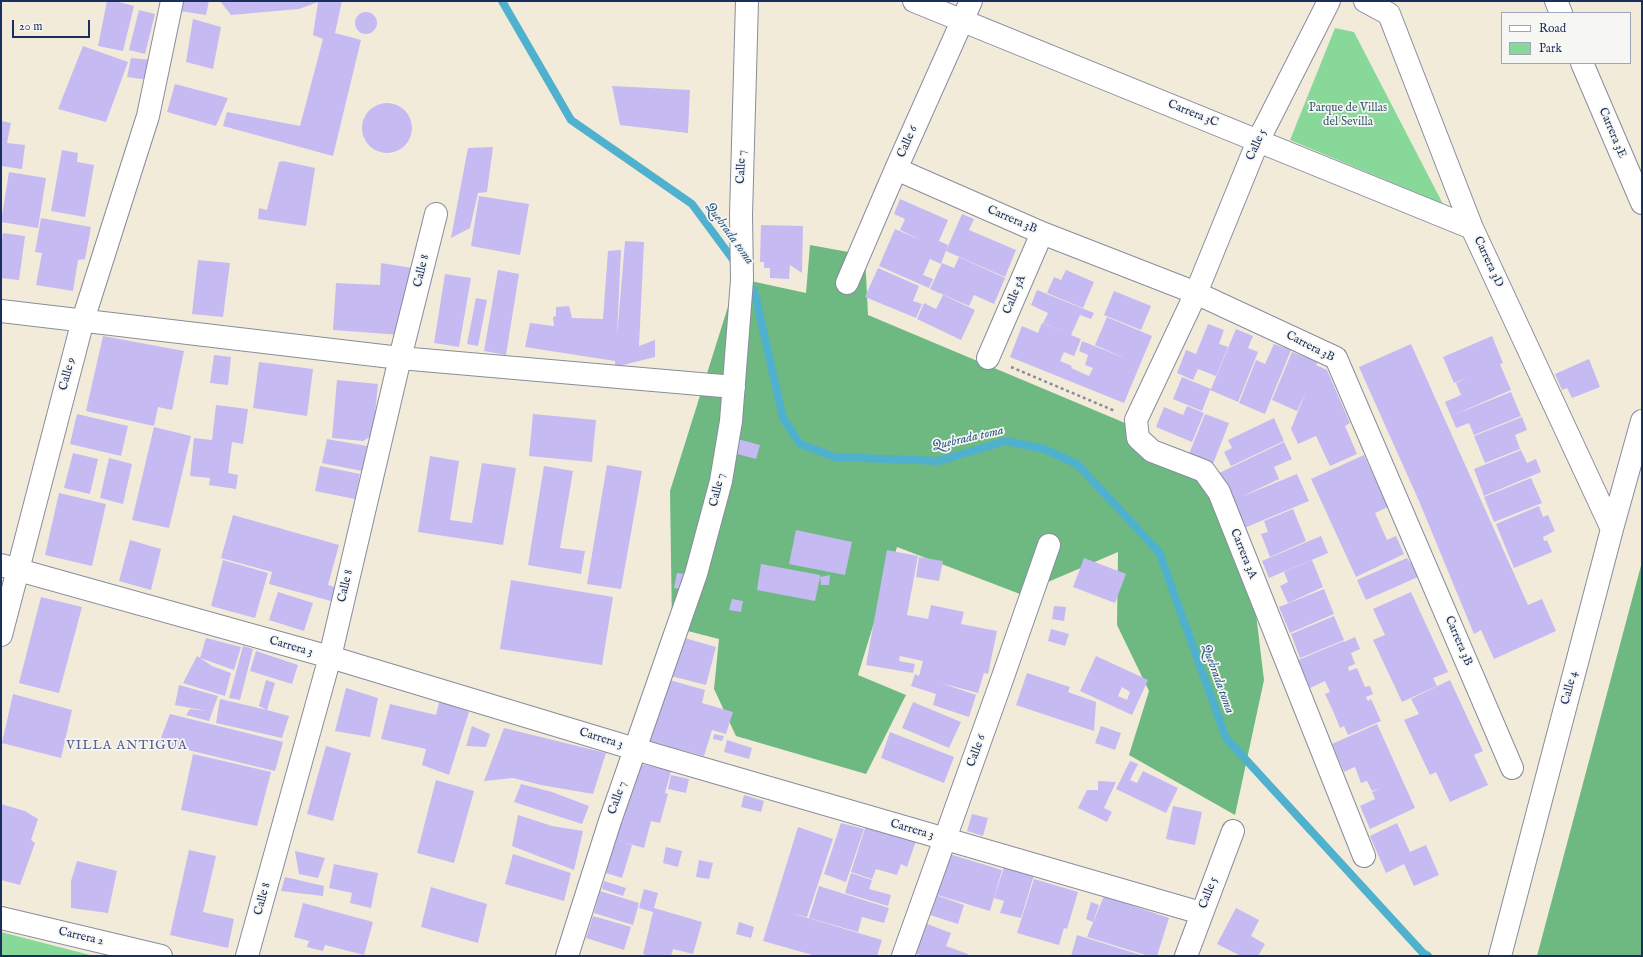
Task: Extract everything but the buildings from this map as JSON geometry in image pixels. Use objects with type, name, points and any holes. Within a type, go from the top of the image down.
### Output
[{"type":"street","name":"Calle 9","points":[[1,635],[9,568],[83,320],[148,116],[172,1]]},
{"type":"street","name":"Calle 7","points":[[567,956],[635,749],[696,574],[721,481],[731,421],[742,280],[741,215],[747,1]]},
{"type":"street","name":"Carrera 3C","points":[[914,1],[1472,228]]},
{"type":"street","name":"Calle 6","points":[[847,283],[971,1]]},
{"type":"street","name":"Calle 5","points":[[1196,294],[1258,141],[1329,1]]},
{"type":"street","name":"Carrera 3D","points":[[1365,1],[1389,14],[1472,228],[1612,529]]},
{"type":"street","points":[[1556,1],[1561,12]]},
{"type":"street","name":"Carrera 3E","points":[[1582,64],[1642,203]]},
{"type":"street","name":"Carrera 3B","points":[[896,169],[1042,233],[1196,294],[1336,358],[1512,768]]},
{"type":"street","name":"Calle 8","points":[[247,956],[330,658],[400,358],[436,214]]},
{"type":"street","name":"Calle 5A","points":[[988,358],[1042,233]]},
{"type":"street","points":[[1136,420],[1196,294]]},
{"type":"street","points":[[1,311],[400,358],[734,387]]},
{"type":"street","name":"Carrera 3A","points":[[1136,420],[1138,438],[1152,451],[1204,471],[1219,492],[1364,856]]},
{"type":"street","name":"Calle 4","points":[[1500,956],[1612,529],[1642,421]]},
{"type":"street","name":"Calle 6","points":[[903,956],[1000,688],[1049,545]]},
{"type":"street","name":"Carrera 3","points":[[9,568],[330,658],[635,749],[1201,913]]},
{"type":"street","name":"Calle 5","points":[[1186,956],[1233,831]]},
{"type":"street","name":"Carrera 2","points":[[1,918],[161,956]]},
{"type":"path","points":[[988,358],[1136,420]]},
{"type":"green space","name":"Parque de Villas del Sevilla","points":[[1335,28],[1354,32],[1443,204],[1290,140]]},
{"type":"green space","points":[[810,245],[865,255],[868,315],[1125,423],[1210,484],[1249,556],[1264,680],[1235,815],[1129,755],[1149,691],[1117,625],[1118,552],[1020,594],[897,547],[858,675],[906,695],[866,774],[736,736],[714,689],[719,639],[672,627],[670,491],[737,278],[806,293]]},
{"type":"green space","points":[[1642,562],[1642,956],[1537,956]]},
{"type":"green space","points":[[1,932],[94,956],[1,956]]},
{"type":"waterway","name":"Quebrada toma","points":[[502,1],[571,120],[692,204],[737,265]]},
{"type":"waterway","name":"Quebrada toma","points":[[747,280],[755,294],[783,418],[800,444],[835,457],[939,461],[1006,441],[1044,449],[1077,464],[1159,552],[1226,738],[1423,953],[1428,956]]},
{"type":"district","name":"VILLA ANTIGUA","points":[[127,746]]}]
